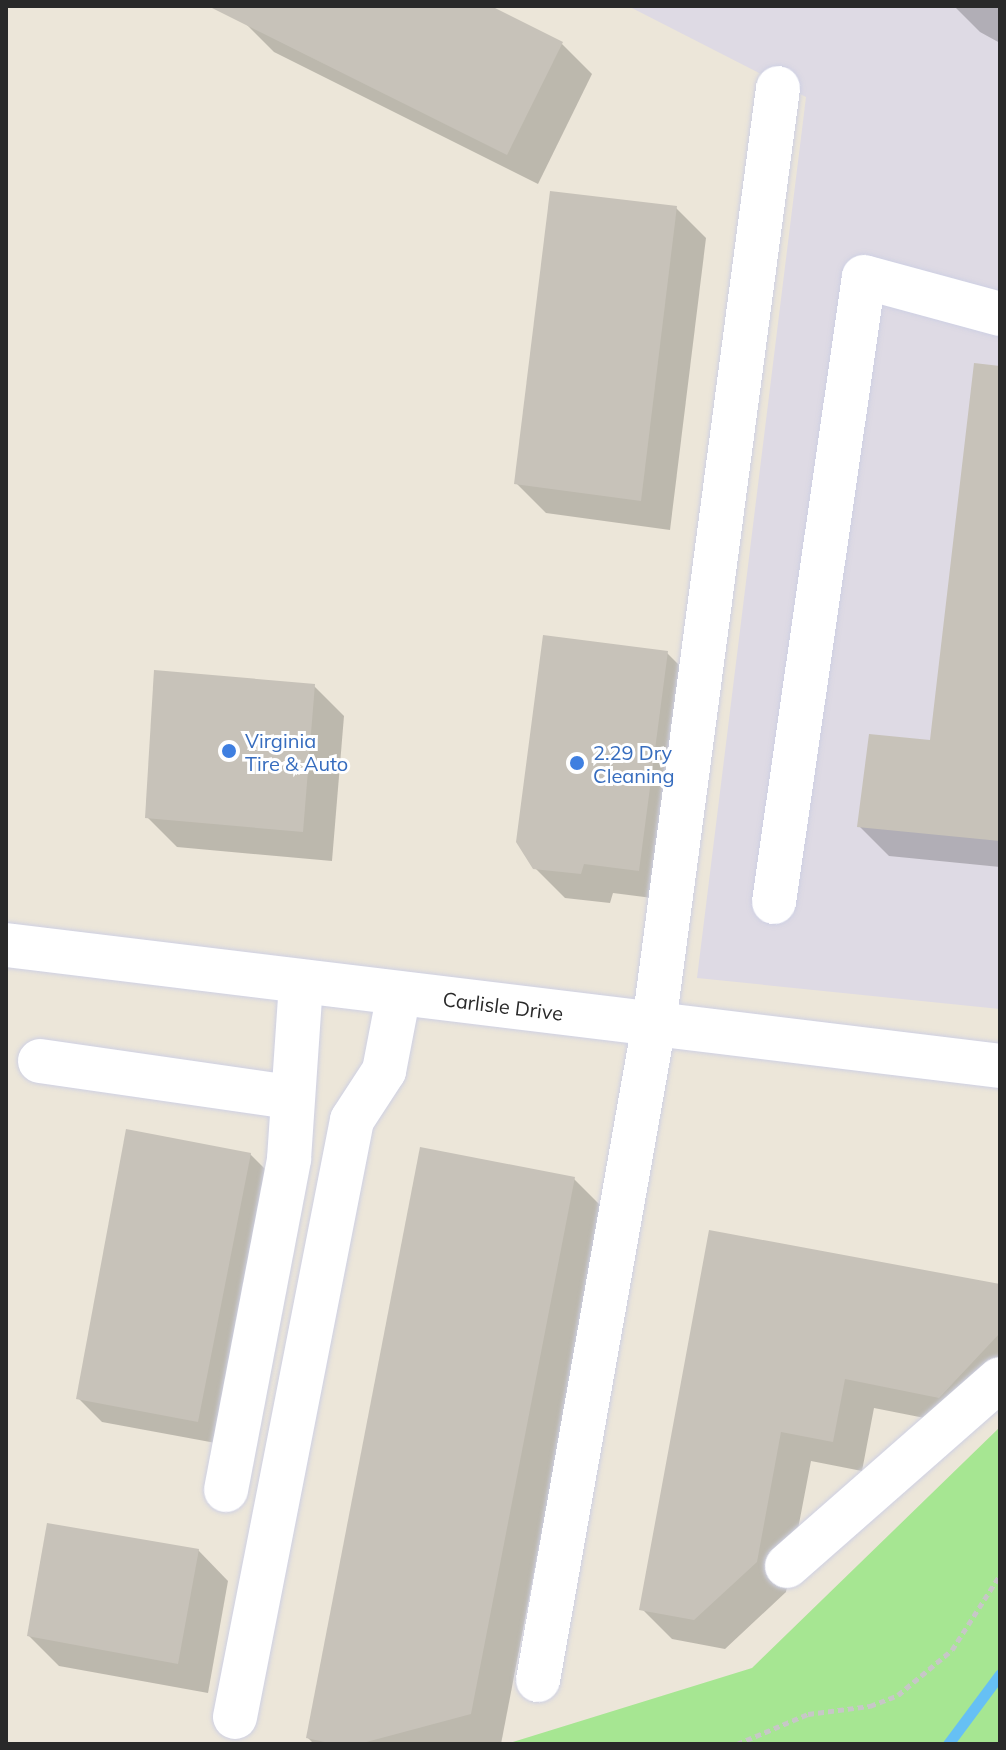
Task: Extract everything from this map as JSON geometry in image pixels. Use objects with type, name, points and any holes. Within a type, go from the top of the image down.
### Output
[{"type":"street","points":[[538,1680],[654,1024],[778,88]]},
{"type":"street","points":[[774,902],[864,277],[1000,314]]},
{"type":"street","name":"Carlisle Drive","points":[[6,945],[1000,1066]]},
{"type":"street","points":[[226,1490],[289,1159],[301,981]]},
{"type":"street","points":[[235,1717],[352,1120],[384,1071],[399,993]]},
{"type":"street","points":[[40,1061],[291,1097]]},
{"type":"street","points":[[262,1300],[316,1312]]},
{"type":"street","points":[[787,1566],[1000,1379]]},
{"type":"path","points":[[737,1744],[808,1714],[870,1706],[898,1695],[952,1650],[1000,1575]]},
{"type":"shaded area","points":[[628,6],[1000,6],[1000,1009],[697,978],[806,97]]},
{"type":"green space","points":[[1000,1427],[1000,1744],[506,1744],[752,1668]]},
{"type":"building","points":[[208,6],[491,6],[563,42],[507,155]]},
{"type":"building","points":[[550,191],[677,206],[641,501],[514,484]]},
{"type":"building","points":[[974,363],[1000,366],[1000,841],[857,827],[869,734],[930,740]]},
{"type":"building","points":[[543,635],[668,651],[639,871],[584,864],[581,874],[533,869],[516,842]]},
{"type":"building","name":"Virginia Tire & Auto","points":[[154,670],[315,684],[303,832],[145,818]]},
{"type":"building","points":[[126,1129],[251,1153],[198,1422],[76,1399]]},
{"type":"building","points":[[420,1147],[575,1177],[471,1714],[359,1744],[334,1744],[306,1738]]},
{"type":"building","points":[[709,1230],[1000,1284],[1000,1333],[939,1398],[845,1379],[833,1442],[781,1432],[757,1562],[694,1620],[639,1610]]},
{"type":"building","points":[[47,1523],[199,1549],[178,1664],[27,1636]]},
{"type":"waterway","points":[[948,1744],[1000,1674]]},
{"type":"place","name":"Virginia Tire & Auto","points":[[229,751]]},
{"type":"place","name":"2.29 Dry Cleaning","points":[[577,763]]}]
